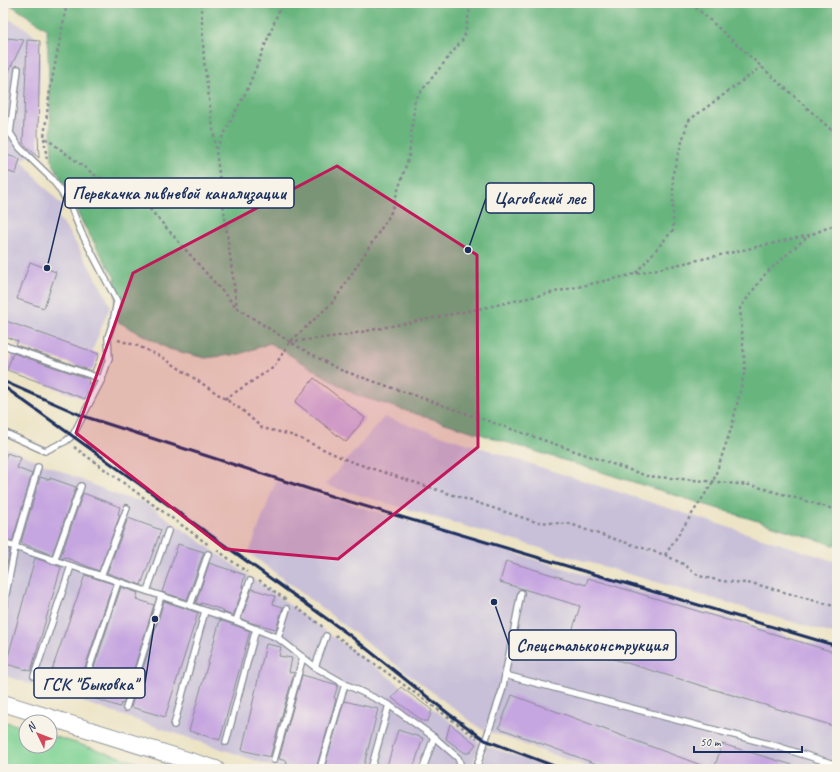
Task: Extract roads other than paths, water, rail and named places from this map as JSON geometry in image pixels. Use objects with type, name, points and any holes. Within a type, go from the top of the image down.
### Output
[{"type":"main road","points":[[3,703],[216,769]]},
{"type":"lane","points":[[3,432],[45,451],[66,441],[73,435],[102,379],[109,358],[108,337],[113,322],[117,301],[81,232],[70,207],[50,177],[20,148],[10,133],[18,69]]},
{"type":"lane","points":[[3,345],[102,379]]},
{"type":"lane","points":[[3,609],[15,547],[38,467]]},
{"type":"lane","points":[[54,560],[81,486]]},
{"type":"lane","points":[[101,576],[127,508]]},
{"type":"lane","points":[[147,591],[168,531]]},
{"type":"lane","points":[[3,543],[236,621],[278,638],[316,667],[344,684],[389,705],[434,737],[458,758],[462,769]]},
{"type":"lane","points":[[190,606],[208,554]]},
{"type":"lane","points":[[34,676],[71,566]]},
{"type":"lane","points":[[236,621],[250,581]]},
{"type":"lane","points":[[81,693],[118,582]]},
{"type":"lane","points":[[476,769],[502,691],[520,593]]},
{"type":"lane","points":[[126,708],[161,596]]},
{"type":"lane","points":[[278,638],[287,609]]},
{"type":"lane","points":[[174,725],[205,611]]},
{"type":"lane","points":[[226,742],[256,629]]},
{"type":"lane","points":[[316,667],[326,636]]},
{"type":"lane","points":[[274,760],[303,657]]},
{"type":"lane","points":[[505,675],[776,746],[837,765]]},
{"type":"lane","points":[[320,769],[344,684]]},
{"type":"lane","points":[[371,769],[389,705]]},
{"type":"lane","points":[[424,769],[434,737]]},
{"type":"railway","points":[[3,381],[83,416],[334,497],[837,646]]},
{"type":"railway","points":[[3,386],[348,634],[449,714],[485,740],[562,769]]},
{"type":"place","name":"Цаговский лес","points":[[468,250]]},
{"type":"place","name":"Перекачка ливневой канализации","points":[[47,268]]},
{"type":"place","name":"Спецстальконструкция","points":[[494,602]]},
{"type":"place","name":"ГСК \"Быковка\"","points":[[155,619]]}]
